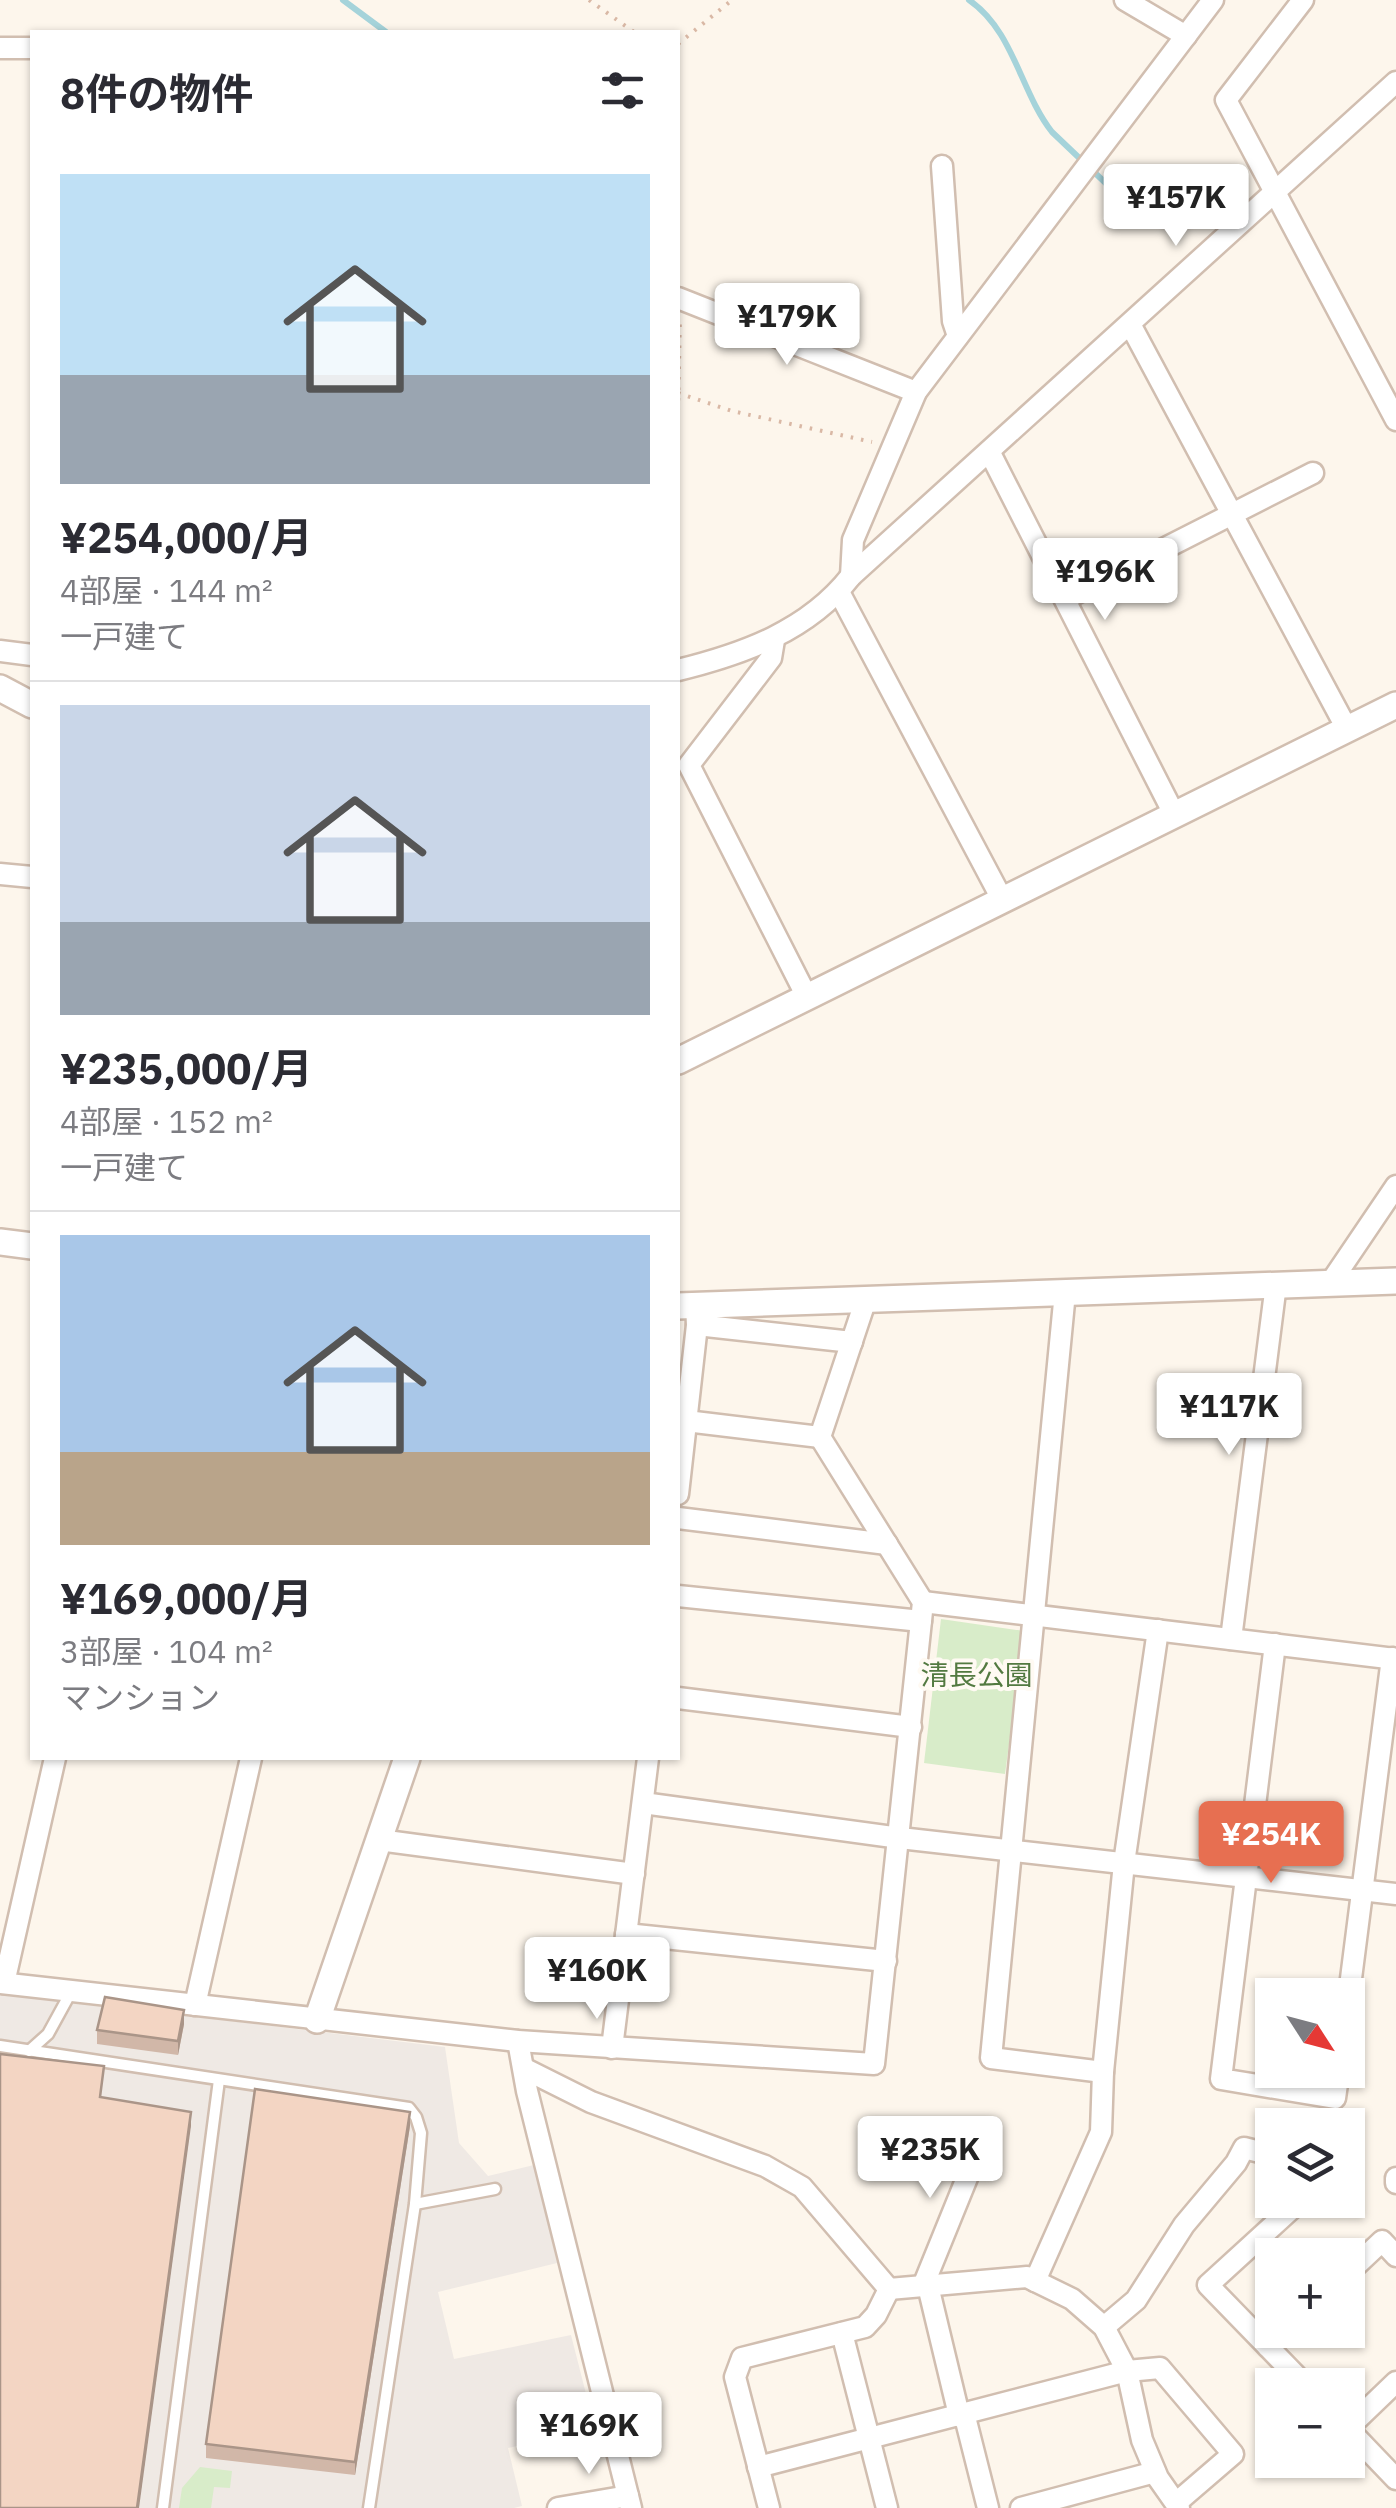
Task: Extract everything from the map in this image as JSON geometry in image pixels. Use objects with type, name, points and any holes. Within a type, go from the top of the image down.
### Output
[{"type":"street","points":[[1124,0],[1186,36]]},
{"type":"street","points":[[1003,901],[845,584],[852,540],[916,392],[1212,0]]},
{"type":"street","points":[[1303,0],[1226,100],[1396,420]]},
{"type":"street","points":[[0,48],[30,48]]},
{"type":"street","points":[[680,669],[774,640],[845,584],[1396,82]]},
{"type":"street","points":[[942,166],[953,321],[958,336]]},
{"type":"street","points":[[680,299],[916,392]]},
{"type":"street","points":[[1130,324],[1347,728]]},
{"type":"street","points":[[990,453],[1175,816]]},
{"type":"street","points":[[1064,599],[1313,473]]},
{"type":"street","points":[[774,640],[771,658],[683,764],[807,997]]},
{"type":"street","points":[[0,651],[30,654]]},
{"type":"street","points":[[0,688],[30,704]]},
{"type":"street","points":[[680,1060],[1396,705]]},
{"type":"street","points":[[0,874],[30,877]]},
{"type":"street","points":[[1331,1282],[1396,1186]]},
{"type":"street","points":[[0,1242],[30,1246]]},
{"type":"street","points":[[690,1312],[866,1299],[1396,1281]]},
{"type":"street","points":[[1231,1639],[1276,1284]]},
{"type":"street","points":[[1065,1292],[990,2058],[1103,2072]]},
{"type":"street","points":[[820,1437],[866,1299]]},
{"type":"street","points":[[690,1312],[852,1342]]},
{"type":"street","points":[[680,1476],[690,1312]]},
{"type":"street","points":[[686,1421],[820,1437]]},
{"type":"street","points":[[55,1760],[2,1983],[518,2041],[874,2064],[922,1611],[887,1544],[820,1437]]},
{"type":"street","points":[[680,1518],[887,1544]]},
{"type":"street","points":[[680,1596],[1033,1615],[1394,1659],[1351,1978]]},
{"type":"street","points":[[1034,2281],[1100,2132],[1124,1863],[1158,1630]]},
{"type":"street","points":[[1255,2085],[1222,2079],[1275,1644]]},
{"type":"street","points":[[680,1698],[910,1726]]},
{"type":"street","points":[[195,2006],[252,1760]]},
{"type":"street","points":[[317,2020],[406,1760]]},
{"type":"street","points":[[612,2048],[648,1760]]},
{"type":"street","points":[[643,1804],[900,1838],[1396,1894]]},
{"type":"street","points":[[379,1840],[634,1874]]},
{"type":"street","points":[[626,1934],[886,1961]]},
{"type":"street","points":[[518,2041],[527,2092],[629,2502],[558,2508]]},
{"type":"street","points":[[525,2070],[591,2102],[765,2166],[802,2186],[889,2289]]},
{"type":"street","points":[[1276,2088],[1335,2098],[1336,2088]]},
{"type":"street","points":[[984,2136],[925,2286],[988,2508]]},
{"type":"street","points":[[1104,2326],[1136,2300],[1184,2225],[1244,2148],[1255,2151]]},
{"type":"street","points":[[1259,2238],[1281,2218]]},
{"type":"street","points":[[1365,2257],[1382,2241],[1396,2256]]},
{"type":"street","points":[[1255,2242],[1208,2284],[1255,2333]]},
{"type":"street","points":[[758,2467],[1128,2371],[1160,2368],[1233,2454],[1177,2506],[1142,2440],[1128,2371],[1104,2326],[1072,2298],[1027,2277],[889,2289]]},
{"type":"street","points":[[768,2508],[735,2377],[742,2358],[865,2327],[889,2289]]},
{"type":"street","points":[[842,2333],[887,2508]]},
{"type":"street","points":[[1269,2348],[1288,2368]]},
{"type":"street","points":[[1365,2412],[1396,2382]]},
{"type":"street","points":[[1365,2447],[1396,2480]]},
{"type":"street","points":[[1022,2508],[1156,2472]]},
{"type":"lane","points":[[29,2051],[48,2034],[72,1991]]},
{"type":"lane","points":[[0,2046],[409,2108],[421,2133],[416,2204],[369,2508]]},
{"type":"lane","points":[[163,2508],[219,2080]]},
{"type":"lane","points":[[416,2204],[495,2189]]},
{"type":"path","points":[[589,0],[631,30]]},
{"type":"path","points":[[680,42],[732,0]]},
{"type":"path","points":[[680,394],[732,411],[860,437],[891,449]]},
{"type":"shaded area","points":[[0,1993],[445,2047],[459,2143],[488,2176],[534,2165],[557,2263],[438,2292],[454,2359],[571,2335],[595,2429],[508,2448],[522,2506],[514,2508],[0,2508]]},
{"type":"green space","name":"清長公園","points":[[941,1619],[1024,1631],[1005,1774],[924,1763]]},
{"type":"green space","points":[[200,2467],[232,2471],[230,2488],[214,2487],[211,2508],[179,2508],[182,2488]]},
{"type":"building","points":[[105,1997],[184,2010],[178,2041],[97,2030]]},
{"type":"building","points":[[0,2054],[104,2066],[100,2097],[191,2112],[137,2508],[0,2508]]},
{"type":"building","points":[[255,2089],[410,2112],[355,2462],[206,2444]]},
{"type":"waterway","points":[[343,0],[383,30]]},
{"type":"waterway","points":[[969,0],[984,13],[1007,45],[1052,132],[1136,212]]}]
